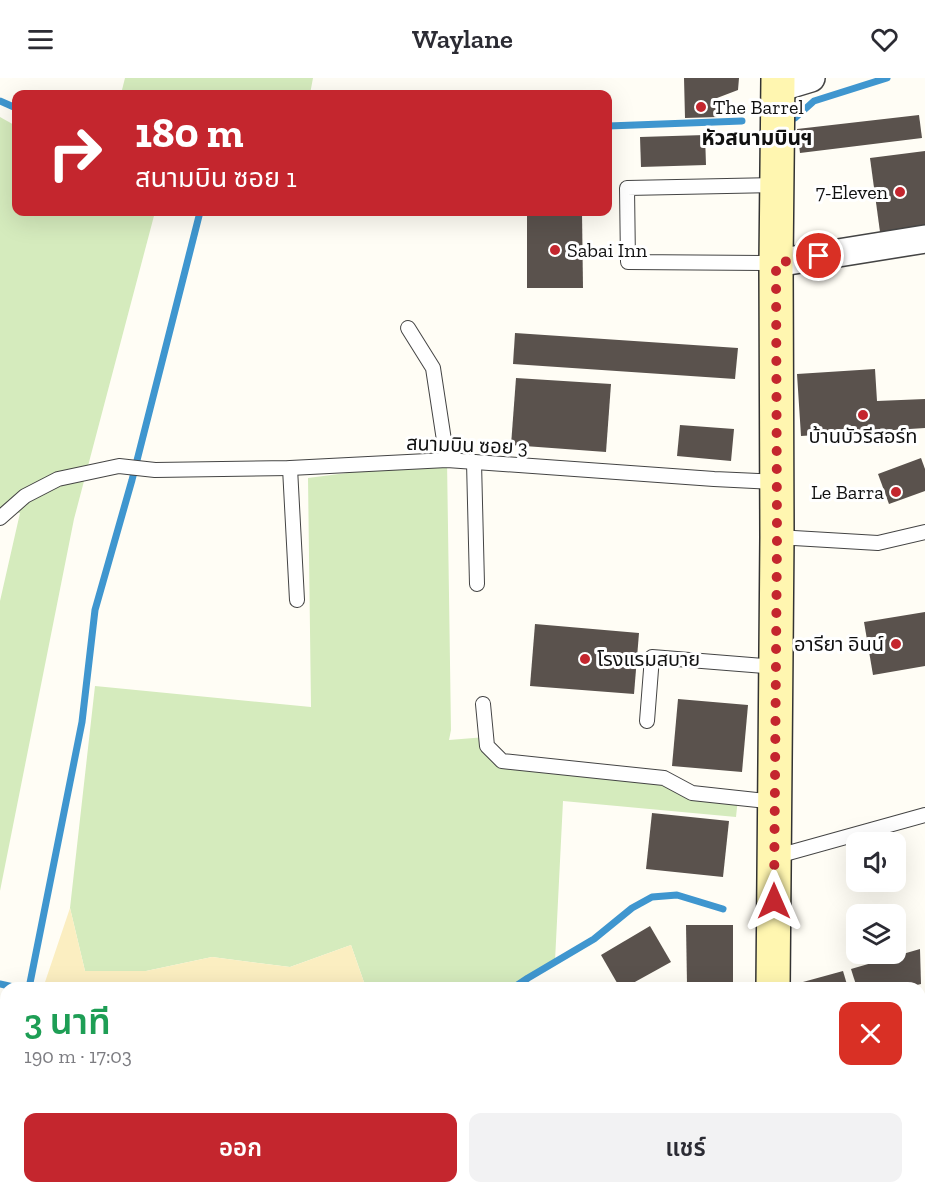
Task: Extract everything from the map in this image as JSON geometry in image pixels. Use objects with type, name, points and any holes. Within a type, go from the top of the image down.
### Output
[{"type":"street","points":[[773,982],[778,83],[811,78]]},
{"type":"street","points":[[776,263],[925,238]]},
{"type":"lane","points":[[776,263],[627,262],[627,188],[777,185]]},
{"type":"lane","points":[[408,328],[433,368],[447,460]]},
{"type":"lane","name":"สนามบิน ซอย 3","points":[[0,518],[25,496],[58,479],[119,466],[151,470],[290,468],[447,460],[703,479],[777,482]]},
{"type":"lane","points":[[474,462],[477,584]]},
{"type":"lane","points":[[290,468],[297,600]]},
{"type":"lane","points":[[777,537],[878,543],[925,532]]},
{"type":"lane","points":[[647,721],[652,657],[776,668]]},
{"type":"lane","points":[[483,704],[487,746],[502,761],[664,778],[692,793],[775,802]]},
{"type":"lane","points":[[774,857],[925,814]]},
{"type":"green space","points":[[125,78],[313,78],[311,90],[122,90]]},
{"type":"green space","points":[[0,117],[12,124],[12,216],[154,216],[74,519],[0,891],[0,601],[20,513],[0,512]]},
{"type":"green space","points":[[447,460],[451,730],[449,740],[486,737],[503,761],[664,778],[692,793],[738,798],[736,817],[563,801],[555,961],[525,982],[364,982],[351,945],[290,967],[212,957],[146,971],[85,971],[70,908],[95,686],[311,707],[308,478]]},
{"type":"sand","points":[[70,908],[85,971],[146,971],[212,957],[290,967],[351,945],[364,982],[45,982]]},
{"type":"building","name":"The Barrel","points":[[684,78],[739,78],[738,90],[717,98],[718,117],[685,118]]},
{"type":"building","points":[[919,115],[922,138],[800,153],[797,129]]},
{"type":"building","points":[[705,135],[706,165],[641,167],[640,137]]},
{"type":"building","name":"7-Eleven","points":[[925,151],[925,225],[880,232],[870,158]]},
{"type":"building","name":"Sabai Inn","points":[[527,216],[582,216],[583,288],[527,288]]},
{"type":"building","points":[[515,333],[738,348],[735,379],[513,364]]},
{"type":"building","name":"บ้านบัวรีสอร์ท","points":[[875,369],[877,401],[925,399],[925,428],[801,436],[797,374]]},
{"type":"building","points":[[516,378],[611,384],[606,452],[511,445]]},
{"type":"building","points":[[680,425],[734,429],[731,461],[677,456]]},
{"type":"building","points":[[921,458],[925,469],[925,491],[889,504],[878,474]]},
{"type":"building","name":"อารียา อินน์","points":[[925,612],[925,666],[873,675],[864,622]]},
{"type":"building","name":"โรงแรมสบาย","points":[[535,624],[639,633],[634,694],[530,686]]},
{"type":"building","points":[[678,699],[748,705],[742,772],[672,766]]},
{"type":"building","points":[[652,813],[729,821],[723,877],[646,869]]},
{"type":"building","points":[[686,925],[733,925],[733,982],[687,982]]},
{"type":"building","points":[[650,926],[671,962],[635,982],[617,982],[601,955]]},
{"type":"building","points":[[920,949],[921,982],[855,982],[851,969],[868,964],[906,964],[906,953]]},
{"type":"building","points":[[843,971],[846,982],[803,982]]},
{"type":"waterway","points":[[788,119],[795,118],[814,101],[887,78]]},
{"type":"waterway","points":[[0,101],[12,106]]},
{"type":"waterway","points":[[612,126],[742,121]]},
{"type":"waterway","points":[[30,982],[82,722],[95,610],[132,480],[199,216]]},
{"type":"waterway","points":[[522,982],[594,939],[632,908],[652,897],[677,895],[723,909]]},
{"type":"place","name":"The Barrel","points":[[701,107]]},
{"type":"place","name":"7-Eleven","points":[[900,192]]},
{"type":"place","name":"Sabai Inn","points":[[555,250]]},
{"type":"place","name":"บ้านบัวรีสอร์ท","points":[[863,415]]},
{"type":"place","name":"Le Barra","points":[[896,492]]},
{"type":"place","name":"อารียา อินน์","points":[[896,644]]},
{"type":"place","name":"โรงแรมสบาย","points":[[585,659]]},
{"type":"district","name":"หัวสนามบินฯ","points":[[757,137]]},
{"type":"route","points":[[774,901],[777,537],[776,263],[819,256]]}]
